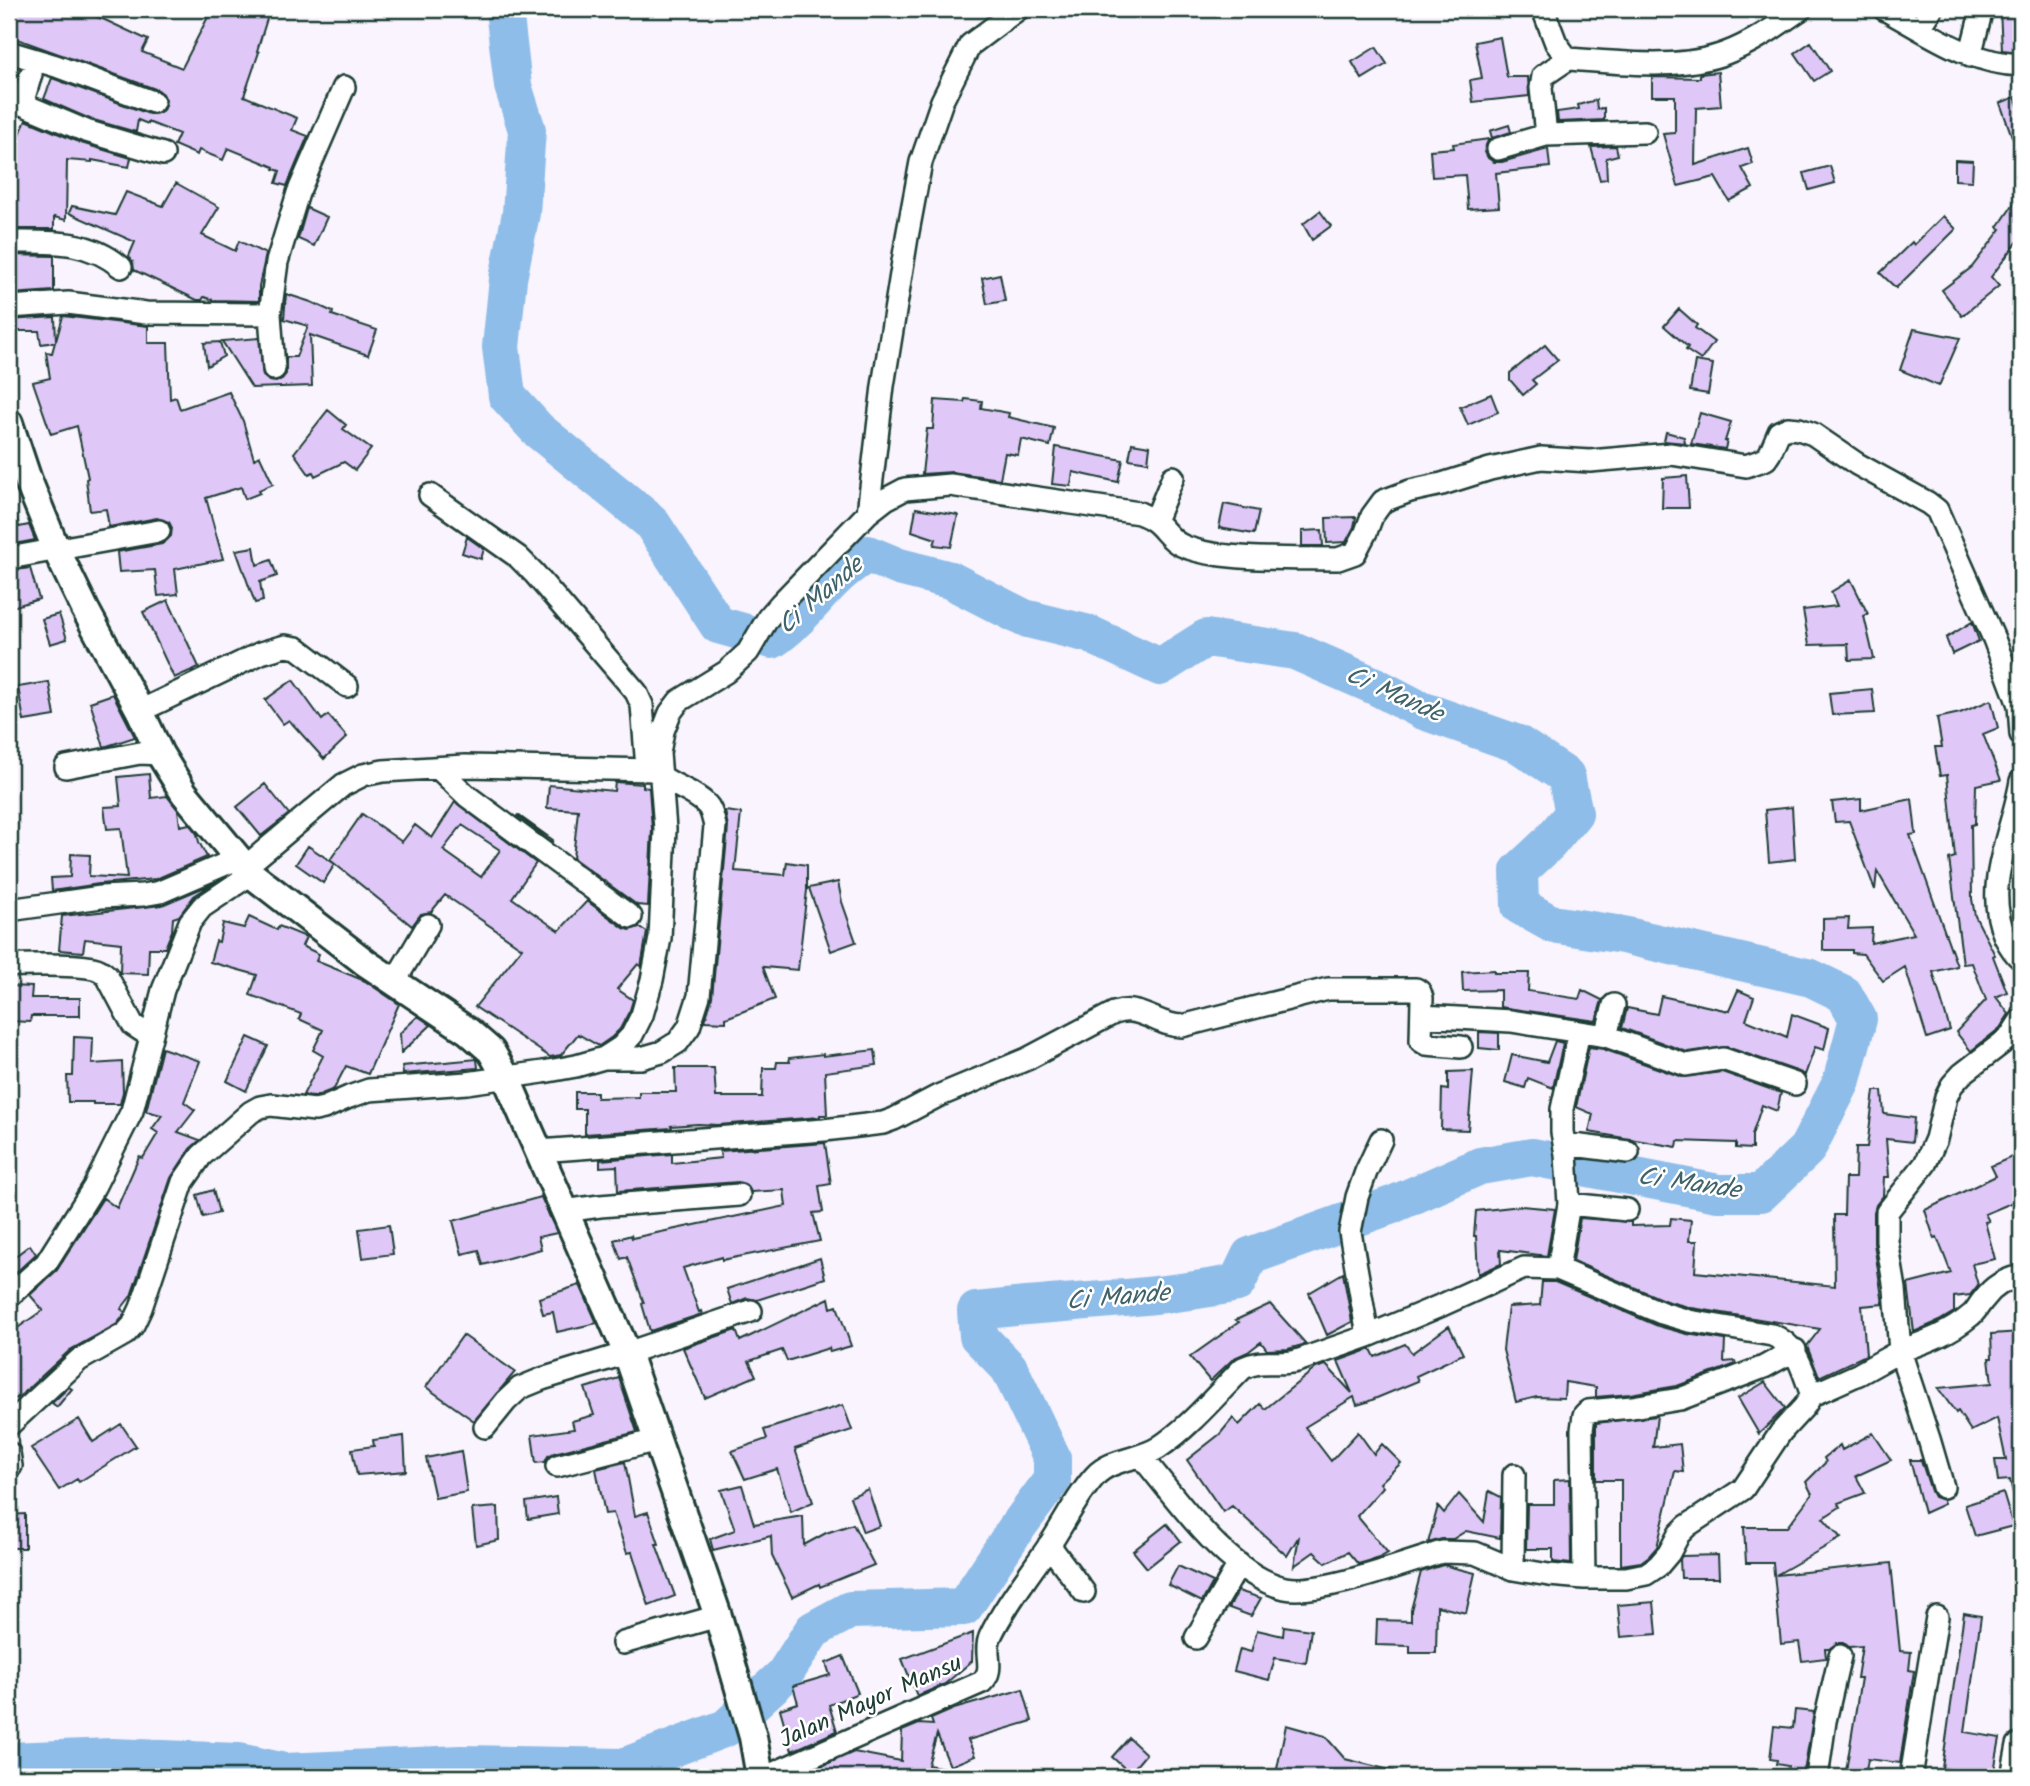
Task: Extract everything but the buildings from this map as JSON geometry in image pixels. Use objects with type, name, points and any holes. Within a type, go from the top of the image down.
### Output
[{"type":"main road","points":[[9,423],[18,482],[56,549],[160,754],[184,793],[244,867],[366,963],[468,1031],[491,1051],[506,1077],[627,1353],[718,1616],[762,1777]]},
{"type":"street","points":[[868,513],[883,386],[921,162],[942,101],[970,45],[1018,9]]},
{"type":"street","points":[[1543,9],[1556,43],[1568,59]]},
{"type":"street","points":[[1546,135],[1542,76],[1568,59],[1646,63],[1696,61],[1726,53],[1770,30],[1801,9]]},
{"type":"street","points":[[1884,9],[1970,56],[1997,63],[2021,65]]},
{"type":"street","points":[[1920,28],[1932,9]]},
{"type":"street","points":[[1970,56],[1982,9]]},
{"type":"street","points":[[9,52],[56,66],[153,102]]},
{"type":"street","points":[[31,75],[15,107],[163,154]]},
{"type":"street","points":[[274,369],[270,314],[277,262],[298,193],[344,87]]},
{"type":"street","points":[[1498,149],[1546,135],[1644,132]]},
{"type":"street","points":[[9,242],[56,242],[85,247],[106,255],[121,267]]},
{"type":"street","points":[[9,307],[68,303],[146,313],[270,314]]},
{"type":"street","points":[[604,1058],[621,1047],[632,1035],[642,1015],[652,980],[660,924],[665,829],[658,774],[659,753],[663,731],[674,706],[726,673],[748,652],[768,618],[781,603],[868,513],[905,489],[950,485],[1065,503],[1117,508],[1139,513],[1155,521],[1171,540],[1201,552],[1231,556],[1338,559],[1355,553],[1372,516],[1383,501],[1410,491],[1541,458],[1590,461],[1671,454],[1746,466],[1766,458],[1774,440],[1783,429],[1799,429],[1813,434],[1857,464],[1937,510],[1994,639],[2019,705],[2021,734]]},
{"type":"street","points":[[1155,521],[1173,477]]},
{"type":"street","points":[[9,1425],[79,1360],[125,1334],[133,1325],[183,1182],[201,1156],[251,1112],[271,1105],[315,1110],[369,1090],[467,1083],[576,1066],[604,1058],[641,1058],[662,1052],[678,1042],[689,1027],[699,996],[715,826],[708,806],[658,774],[646,759],[642,705],[636,692],[526,565],[508,549],[430,495]]},
{"type":"street","points":[[9,558],[159,531]]},
{"type":"street","points":[[140,711],[261,653],[285,646],[297,648],[347,686]]},
{"type":"street","points":[[66,767],[140,753],[160,754]]},
{"type":"street","points":[[9,1296],[46,1263],[94,1187],[132,1111],[163,990],[190,922],[244,867],[343,785],[363,775],[383,771],[465,766],[658,774]]},
{"type":"street","points":[[438,768],[467,796],[631,917]]},
{"type":"street","points":[[2021,781],[1997,887],[1996,906],[1999,923],[2007,941],[2021,958]]},
{"type":"street","points":[[9,910],[160,892],[244,867]]},
{"type":"street","points":[[395,981],[428,925]]},
{"type":"street","points":[[9,965],[95,968],[102,971],[133,1025],[150,1036]]},
{"type":"street","points":[[539,1151],[824,1130],[883,1123],[938,1096],[1027,1059],[1124,1010],[1137,1011],[1168,1024],[1182,1026],[1328,989],[1416,989],[1422,998],[1421,1041],[1426,1044],[1461,1047]]},
{"type":"street","points":[[1606,1036],[1614,1005]]},
{"type":"street","points":[[1422,1016],[1511,1021],[1606,1036],[1686,1065],[1723,1059],[1795,1084]]},
{"type":"street","points":[[1943,1487],[1900,1351],[1895,1289],[1886,1241],[1886,1212],[1925,1164],[1936,1139],[1946,1097],[1952,1085],[2010,1037],[2021,1020]]},
{"type":"street","points":[[1558,1269],[1568,1196],[1562,1110],[1579,1032]]},
{"type":"street","points":[[1368,1336],[1350,1232],[1357,1197],[1381,1140]]},
{"type":"street","points":[[1565,1149],[1628,1152]]},
{"type":"street","points":[[564,1211],[739,1195]]},
{"type":"street","points":[[1568,1196],[1627,1210]]},
{"type":"street","points":[[1084,1592],[1049,1545],[1097,1474],[1108,1467],[1156,1449],[1183,1429],[1243,1368],[1262,1361],[1286,1364],[1297,1362],[1368,1336],[1524,1268],[1558,1269],[1662,1313],[1689,1321],[1782,1339],[1795,1350],[1812,1395]]},
{"type":"street","points":[[1141,1455],[1204,1532],[1239,1564],[1262,1579],[1286,1588],[1308,1588],[1338,1583],[1442,1552],[1475,1553],[1513,1569],[1584,1578],[1646,1574],[1658,1566],[1687,1526],[1744,1489],[1781,1432],[1804,1408],[1812,1395],[1859,1374],[1900,1351],[1942,1335],[1972,1315],[1996,1286],[2010,1278],[2021,1276]]},
{"type":"street","points":[[485,1427],[520,1388],[542,1378],[627,1353],[751,1311]]},
{"type":"street","points":[[1584,1578],[1581,1430],[1584,1415],[1588,1410],[1632,1407],[1680,1399],[1764,1367],[1795,1350]]},
{"type":"street","points":[[557,1466],[657,1440]]},
{"type":"street","points":[[1513,1569],[1514,1475]]},
{"type":"street","name":"Jalan Mayor Mansu","points":[[762,1777],[982,1682],[990,1671],[990,1638],[1008,1605],[1049,1545]]},
{"type":"street","points":[[1196,1638],[1239,1564]]},
{"type":"street","points":[[622,1643],[718,1616]]},
{"type":"street","points":[[1911,1777],[1937,1617]]},
{"type":"street","points":[[1817,1777],[1825,1721],[1840,1656]]},
{"type":"street","points":[[2012,1777],[2018,1745]]},
{"type":"waterway","name":"Ci Mande","points":[[9,1761],[112,1757],[239,1762],[285,1772],[461,1764],[623,1767],[726,1728],[784,1675],[813,1630],[850,1610],[964,1607],[1052,1480],[1052,1458],[1009,1368],[978,1336],[976,1311],[1140,1297],[1237,1283],[1250,1256],[1392,1205],[1480,1166],[1532,1157],[1718,1193],[1761,1193],[1807,1149],[1841,1083],[1858,1019],[1844,994],[1811,978],[1623,935],[1552,924],[1520,906],[1519,871],[1549,843],[1574,813],[1566,776],[1518,744],[1421,710],[1375,686],[1295,651],[1206,638],[1160,667],[1089,634],[1024,618],[950,580],[899,567],[868,554],[842,572],[797,619],[772,640],[718,625],[651,522],[538,430],[507,396],[501,347],[508,279],[521,213],[527,130],[513,86],[504,9]]}]
